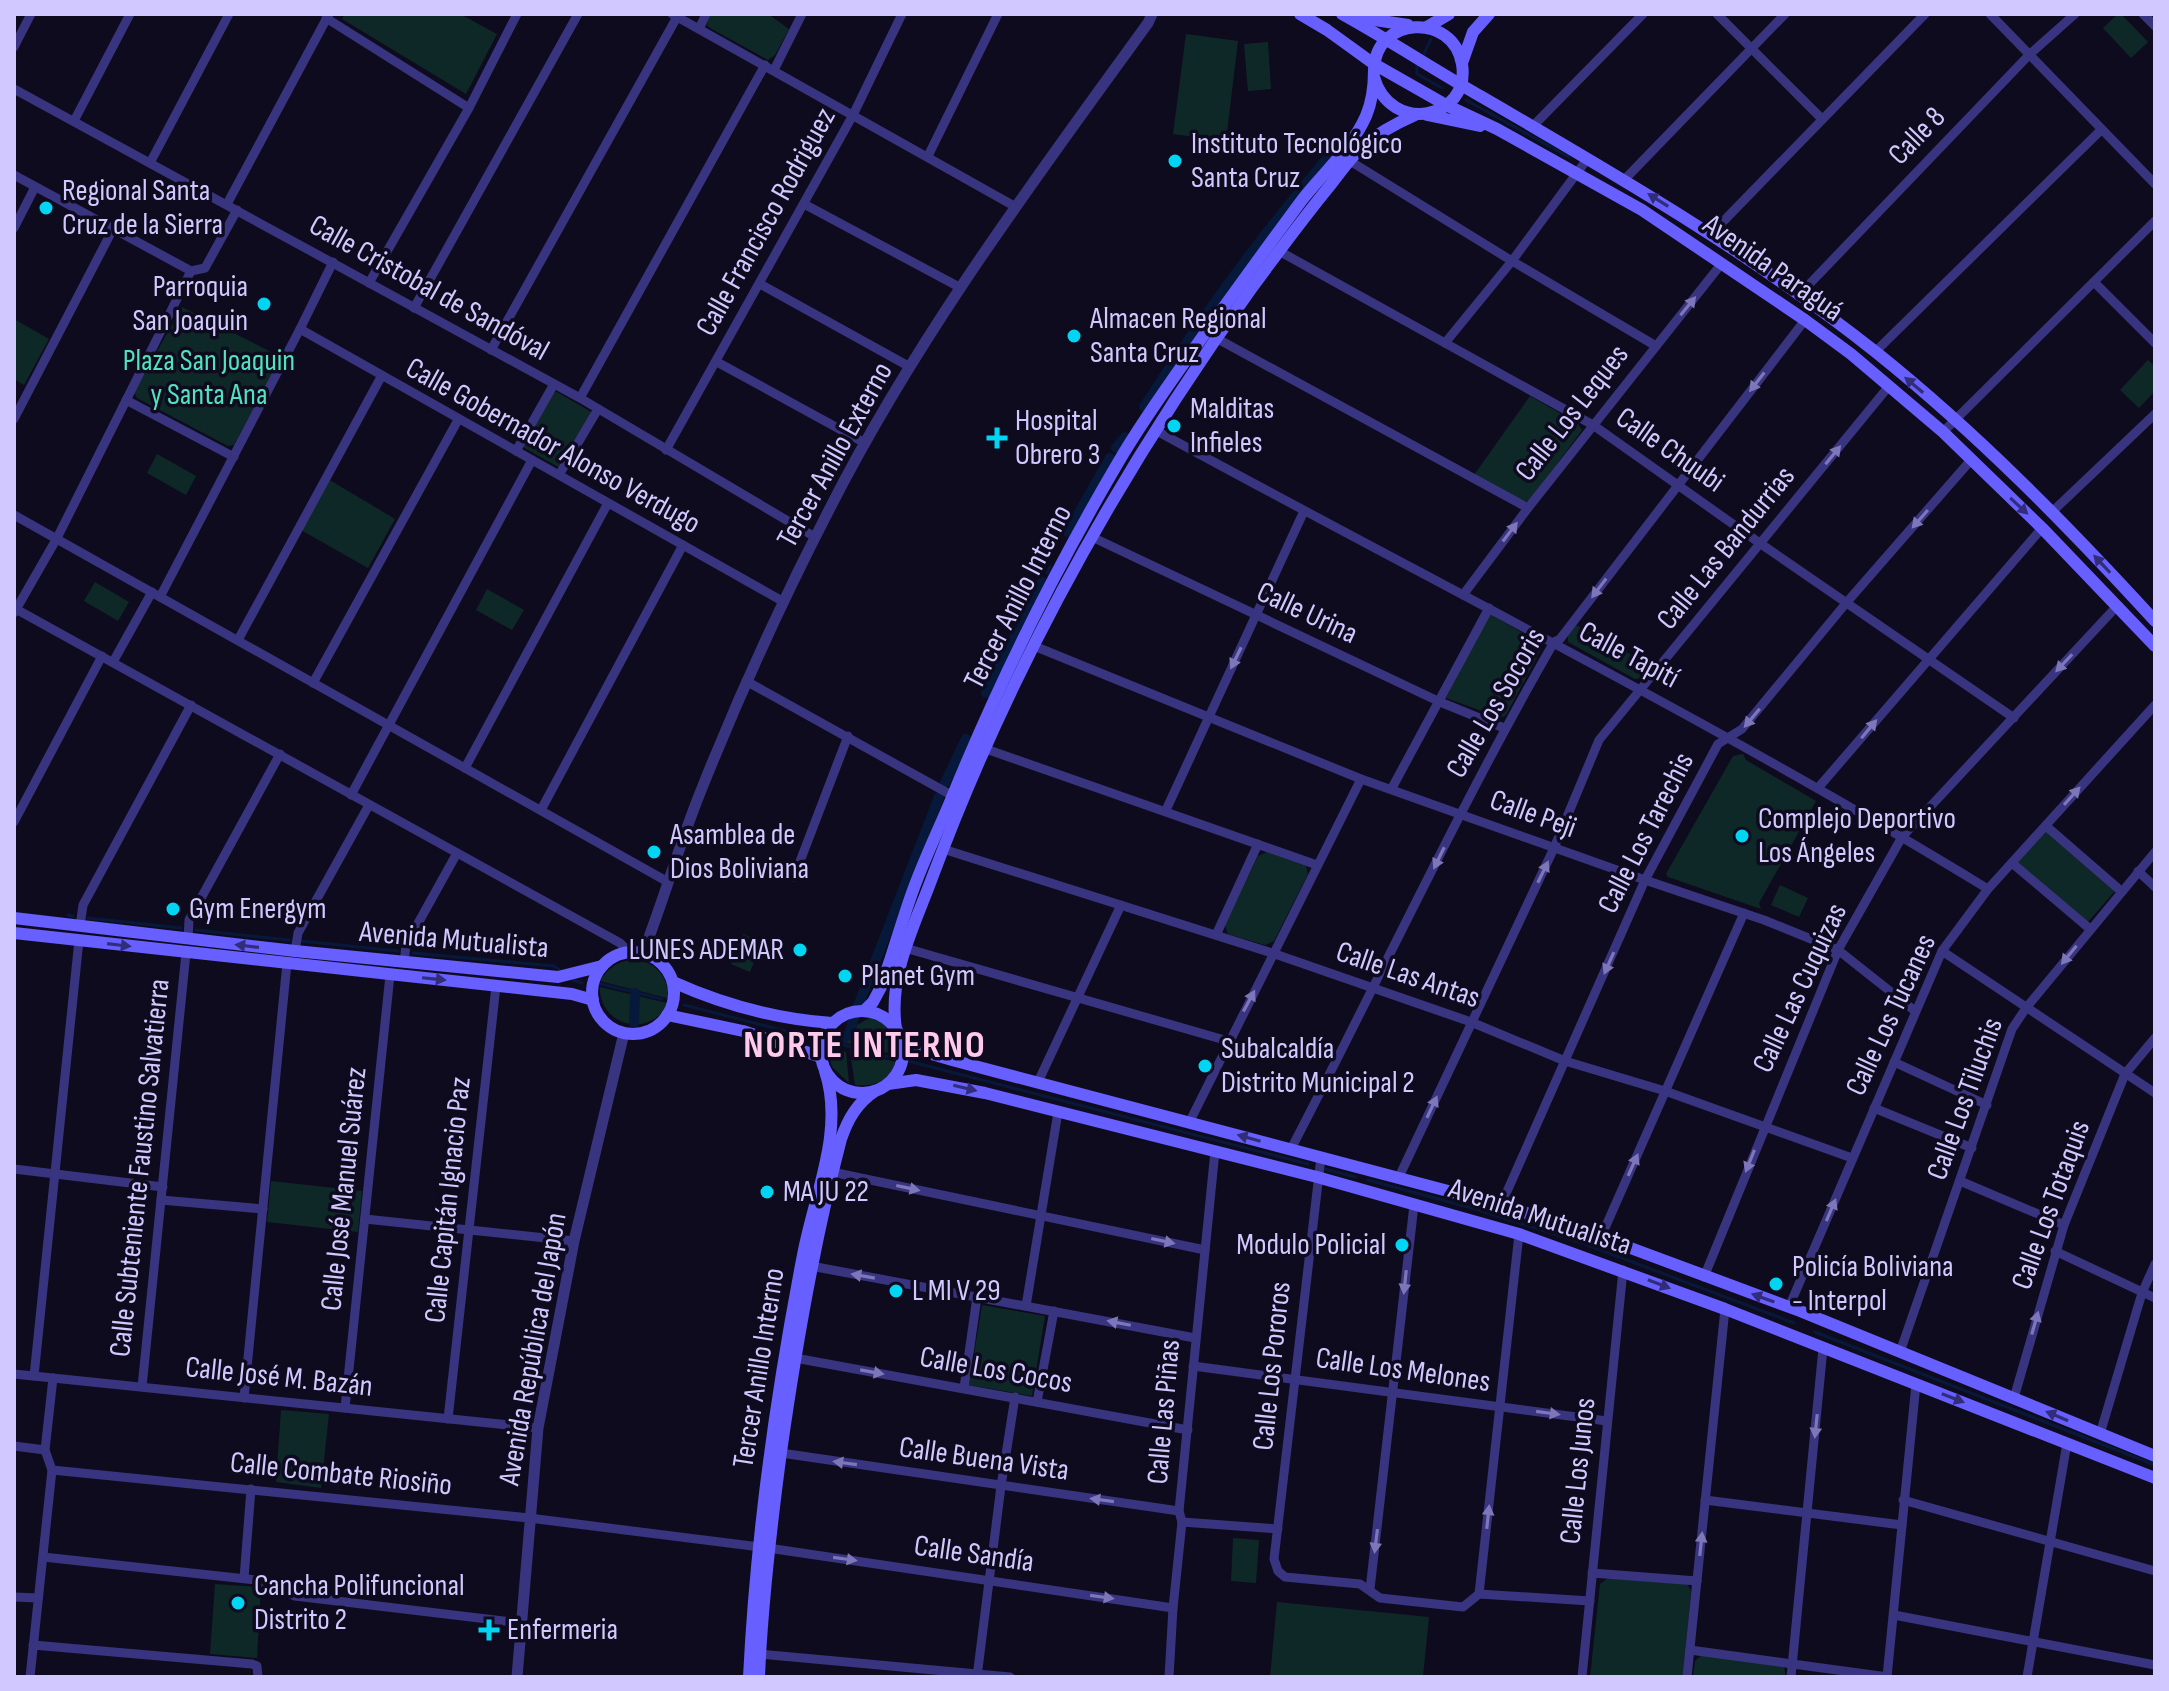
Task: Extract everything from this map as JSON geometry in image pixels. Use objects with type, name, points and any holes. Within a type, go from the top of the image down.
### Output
[{"type":"main road","name":"Avenida Paraguá","points":[[1300,14],[1361,55],[1374,75],[1497,129],[1642,210],[1805,320],[1943,432],[2042,528],[2155,646]]},
{"type":"main road","name":"Avenida Paraguá","points":[[1342,14],[1625,179],[1711,234],[1875,352],[1955,419],[2053,511],[2155,621]]},
{"type":"main road","points":[[1342,14],[1439,31],[1450,39],[1462,63]]},
{"type":"main road","points":[[1385,40],[1404,28],[1421,26],[1449,14]]},
{"type":"main road","points":[[1446,105],[1461,84],[1462,63],[1473,32],[1489,14]]},
{"type":"main road","name":"Tercer Anillo Interno","points":[[864,1011],[881,987],[912,893],[982,724],[1063,563],[1122,461],[1206,332],[1365,119],[1385,40]]},
{"type":"main road","points":[[1361,55],[1384,99],[1403,112],[1497,129]]},
{"type":"main road","name":"Tercer Anillo Interno","points":[[899,1034],[894,989],[905,948],[943,849],[1034,646],[1092,537],[1155,430],[1279,251],[1363,146],[1383,132],[1446,105]]},
{"type":"main road","points":[[1216,338],[1218,325],[1279,243],[1300,205]]},
{"type":"main road","points":[[1066,585],[1068,569],[1125,473],[1122,461],[1133,460],[1184,379],[1198,365]]},
{"type":"main road","points":[[982,724],[998,712],[1028,650],[1034,646],[1033,641],[1063,578],[1063,563]]},
{"type":"main road","points":[[918,913],[923,884],[952,810],[953,796],[964,785],[979,751],[987,747]]},
{"type":"main road","name":"Avenida Mutualista","points":[[14,918],[404,963],[558,977],[602,966]]},
{"type":"main road","points":[[14,925],[21,926],[31,919]]},
{"type":"main road","name":"Avenida Mutualista","points":[[14,933],[572,994],[593,1000]]},
{"type":"main road","points":[[636,952],[662,964],[673,982],[674,994],[667,1015],[649,1031],[624,1033],[604,1021],[593,1000],[593,988],[602,966],[610,959],[636,952]]},
{"type":"main road","points":[[673,982],[715,1001],[788,1019],[832,1023]]},
{"type":"main road","points":[[852,1011],[864,1011],[877,1013],[899,1034],[903,1055],[899,1072],[888,1084],[875,1091],[861,1093],[846,1090],[834,1082],[825,1071],[821,1057],[823,1039],[832,1023],[852,1011]]},
{"type":"main road","points":[[667,1015],[743,1031],[821,1057]]},
{"type":"main road","name":"Avenida Mutualista","points":[[899,1034],[925,1052],[1399,1177],[1601,1237],[1789,1307],[1823,1348],[2155,1478]]},
{"type":"main road","name":"Tercer Anillo Interno","points":[[749,1677],[771,1447],[803,1255],[831,1129],[832,1091],[825,1071]]},
{"type":"main road","name":"Avenida Mutualista","points":[[888,1084],[934,1081],[1318,1176],[1519,1234],[1725,1309],[1900,1352],[2155,1456]]},
{"type":"main road","name":"Tercer Anillo Interno","points":[[759,1677],[763,1548],[811,1266],[832,1172],[848,1121],[859,1104],[875,1091]]},
{"type":"main road","points":[[1357,1187],[1362,1169]]},
{"type":"street","points":[[14,47],[31,14]]},
{"type":"street","points":[[74,121],[130,14]]},
{"type":"street","points":[[150,163],[229,14]]},
{"type":"street","points":[[369,283],[469,108],[517,14]]},
{"type":"street","points":[[414,308],[578,14]]},
{"type":"street","points":[[699,29],[706,14]]},
{"type":"street","points":[[580,398],[802,14]]},
{"type":"street","name":"Calle Francisco Rodriguez","points":[[666,450],[853,115],[902,14]]},
{"type":"street","points":[[928,156],[998,14]]},
{"type":"street","name":"Tercer Anillo Externo","points":[[636,952],[668,882],[746,681],[815,537],[865,443],[910,367],[1016,207],[1150,19],[1161,14]]},
{"type":"street","points":[[1533,126],[1643,14]]},
{"type":"street","points":[[1717,14],[1822,119]]},
{"type":"street","points":[[1625,179],[1785,14]]},
{"type":"street","points":[[1711,234],[1925,14]]},
{"type":"street","points":[[1990,14],[2155,184]]},
{"type":"street","name":"Calle 8","points":[[1798,296],[2029,55],[2075,14]]},
{"type":"street","points":[[2143,14],[2155,26]]},
{"type":"street","points":[[491,350],[674,15],[1016,207]]},
{"type":"street","points":[[227,204],[328,16],[469,108]]},
{"type":"street","name":"Calle Cristobal de Sandóval","points":[[14,89],[580,398],[815,537]]},
{"type":"street","points":[[1875,352],[2101,130]]},
{"type":"street","points":[[1445,343],[1512,261],[1588,158]]},
{"type":"street","points":[[1350,161],[1656,346]]},
{"type":"street","points":[[14,175],[191,271],[205,268],[237,210]]},
{"type":"street","points":[[14,228],[35,187]]},
{"type":"street","points":[[804,204],[961,288]]},
{"type":"street","points":[[1943,432],[2155,221]]},
{"type":"street","points":[[14,419],[113,229]]},
{"type":"street","name":"Calle Chuubi","points":[[1279,251],[1593,425],[2014,718]]},
{"type":"street","points":[[113,662],[156,594],[234,457],[333,262]]},
{"type":"street","name":"Calle Los Leques","points":[[1463,595],[1722,263]]},
{"type":"street","points":[[191,271],[57,538],[15,610],[636,952]]},
{"type":"street","points":[[2094,282],[2155,343]]},
{"type":"street","points":[[760,284],[910,367]]},
{"type":"street","name":"Calle Los Socoris","points":[[1291,1149],[1504,728],[1554,642],[1560,639],[1805,320]]},
{"type":"street","name":"Calle Gobernador Alonso Verdugo","points":[[300,329],[784,602]]},
{"type":"street","points":[[1216,338],[1528,508]]},
{"type":"street","points":[[717,362],[865,443]]},
{"type":"street","points":[[238,640],[381,377]]},
{"type":"street","points":[[516,451],[554,384]]},
{"type":"street","name":"Calle Las Bandurrias","points":[[1399,1177],[1554,848],[1599,740],[1889,386]]},
{"type":"street","points":[[126,400],[234,457]]},
{"type":"street","points":[[559,475],[598,409]]},
{"type":"street","points":[[2053,511],[2155,414]]},
{"type":"street","points":[[313,683],[458,420]]},
{"type":"street","name":"Calle Tapití","points":[[1155,430],[1641,689],[1818,788],[1988,889]]},
{"type":"street","points":[[351,795],[532,460]]},
{"type":"street","name":"Calle Los Tarechis","points":[[1501,1205],[1645,880],[1718,744],[1742,729],[1971,460]]},
{"type":"street","points":[[465,768],[608,503]]},
{"type":"street","points":[[1166,810],[1304,511]]},
{"type":"street","points":[[14,515],[668,882]]},
{"type":"street","points":[[1818,788],[2042,528]]},
{"type":"street","name":"Calle Urina","points":[[1092,537],[1440,702],[1504,728]]},
{"type":"street","points":[[541,810],[683,545]]},
{"type":"street","name":"Calle Las Cuquizas","points":[[1704,1277],[1838,950],[1902,837],[2117,606]]},
{"type":"street","points":[[1392,788],[1489,608]]},
{"type":"street","name":"Calle Peji","points":[[1034,646],[1361,779],[1744,913],[1838,950],[1915,1011]]},
{"type":"street","points":[[14,822],[102,656]]},
{"type":"street","points":[[746,681],[953,796]]},
{"type":"street","points":[[80,926],[83,905],[191,705]]},
{"type":"street","name":"Calle Los Tucanes","points":[[1789,1307],[1942,951],[1988,889],[2155,705]]},
{"type":"street","points":[[794,877],[848,736]]},
{"type":"street","points":[[987,747],[1317,865]]},
{"type":"street","points":[[188,939],[189,920],[280,754]]},
{"type":"street","points":[[1190,1121],[1361,779]]},
{"type":"street","points":[[295,951],[298,933],[369,805]]},
{"type":"street","points":[[2046,826],[2121,891]]},
{"type":"street","points":[[1216,935],[1258,844]]},
{"type":"street","name":"Calle Las Antas","points":[[943,849],[1275,954],[1471,1022],[1565,1061],[1665,1091],[1852,1158]]},
{"type":"street","name":"Calle Los Tiluchis","points":[[1900,1352],[2012,1029],[2155,852]]},
{"type":"street","points":[[404,963],[406,945],[457,853]]},
{"type":"street","points":[[2012,863],[2090,929]]},
{"type":"street","points":[[2138,871],[2155,887]]},
{"type":"street","points":[[1038,1082],[1121,905]]},
{"type":"street","points":[[1601,1237],[1744,913]]},
{"type":"street","points":[[34,1376],[79,940]]},
{"type":"street","points":[[905,948],[1228,1041]]},
{"type":"street","points":[[1942,951],[2155,1093]]},
{"type":"street","name":"Calle Subteniente Faustino Salvatierra","points":[[142,1387],[186,953]]},
{"type":"street","points":[[244,1398],[287,963]]},
{"type":"street","name":"Calle José Manuel Suárez","points":[[345,1408],[390,975]]},
{"type":"street","name":"Calle Capitán Ignacio Paz","points":[[448,1419],[496,986]]},
{"type":"street","name":"Avenida República del Japón","points":[[517,1677],[538,1428],[574,1241],[624,1033]]},
{"type":"street","name":"Calle Los Totaquis","points":[[2014,1398],[2064,1225],[2125,1074],[2155,1038]]},
{"type":"street","points":[[1894,1062],[1987,1105]]},
{"type":"street","points":[[1874,1108],[1972,1148]]},
{"type":"street","points":[[1026,1306],[1058,1112]]},
{"type":"street","name":"Calle Las Piñas","points":[[1169,1677],[1182,1522],[1179,1511],[1215,1151]]},
{"type":"street","name":"Calle Los Pororos","points":[[1321,1158],[1274,1559],[1278,1571],[1285,1577],[1360,1584],[1370,1589]]},
{"type":"street","points":[[14,1169],[163,1187]]},
{"type":"street","points":[[832,1172],[1205,1250]]},
{"type":"street","points":[[1960,1181],[2064,1225]]},
{"type":"street","points":[[161,1200],[263,1209]]},
{"type":"street","points":[[1414,1205],[1370,1589],[1380,1598],[1463,1607],[1479,1594],[1590,1601]]},
{"type":"street","points":[[365,1219],[574,1241]]},
{"type":"street","points":[[1479,1594],[1519,1234]]},
{"type":"street","points":[[2055,1251],[2155,1298]]},
{"type":"street","points":[[2100,1434],[2142,1293],[2155,1264]]},
{"type":"street","points":[[811,1266],[1195,1338]]},
{"type":"street","name":"Calle Los Junos","points":[[1582,1677],[1623,1270]]},
{"type":"street","points":[[964,1388],[977,1297]]},
{"type":"street","points":[[1687,1677],[1725,1309]]},
{"type":"street","points":[[1037,1402],[1054,1311]]},
{"type":"street","points":[[1791,1677],[1823,1348]]},
{"type":"street","name":"Calle Los Cocos","points":[[795,1358],[1188,1430]]},
{"type":"street","name":"Calle Los Melones","points":[[1193,1366],[1607,1421]]},
{"type":"street","name":"Calle José M. Bazán","points":[[14,1374],[538,1428]]},
{"type":"street","points":[[30,1677],[52,1470],[45,1450],[53,1378]]},
{"type":"street","points":[[1690,1650],[1888,1677],[1916,1384]]},
{"type":"street","points":[[977,1676],[1015,1397]]},
{"type":"street","points":[[2027,1677],[2067,1443]]},
{"type":"street","points":[[14,1446],[45,1450]]},
{"type":"street","name":"Calle Buena Vista","points":[[781,1453],[1179,1511]]},
{"type":"street","name":"Calle Combate Riosiño","points":[[52,1470],[529,1518],[763,1548]]},
{"type":"street","points":[[244,1578],[251,1489]]},
{"type":"street","points":[[1705,1500],[1902,1525]]},
{"type":"street","points":[[1903,1500],[2155,1571]]},
{"type":"street","points":[[1182,1522],[1278,1529]]},
{"type":"street","name":"Calle Sandía","points":[[763,1548],[1173,1608]]},
{"type":"street","points":[[43,1557],[244,1578],[295,1596],[520,1623]]},
{"type":"street","points":[[1592,1573],[1697,1581]]},
{"type":"street","points":[[14,1597],[38,1598]]},
{"type":"street","points":[[1894,1615],[2155,1665]]},
{"type":"street","points":[[33,1645],[252,1664],[257,1666],[258,1677]]},
{"type":"street","points":[[760,1654],[1010,1677]]},
{"type":"green space","points":[[345,14],[460,14],[497,34],[466,94],[342,19]]},
{"type":"green space","points":[[709,14],[768,14],[789,29],[775,55],[768,60],[710,28],[707,25]]},
{"type":"green space","points":[[2118,14],[2148,42],[2131,58],[2103,28]]},
{"type":"green space","points":[[1186,34],[1238,41],[1226,141],[1173,134]]},
{"type":"green space","points":[[1268,42],[1271,89],[1248,91],[1244,44]]},
{"type":"green space","name":"Plaza San Joaquin y Santa Ana","points":[[182,307],[281,357],[234,445],[228,446],[137,398],[134,392]]},
{"type":"green space","points":[[14,319],[49,339],[24,385],[14,379]]},
{"type":"green space","points":[[2148,360],[2155,367],[2155,391],[2139,408],[2120,390]]},
{"type":"green space","points":[[557,392],[593,413],[560,468],[523,447],[553,393]]},
{"type":"green space","points":[[1530,396],[1577,423],[1582,430],[1526,502],[1474,475]]},
{"type":"green space","points":[[157,454],[196,476],[186,495],[147,473]]},
{"type":"green space","points":[[328,479],[395,519],[368,568],[301,530]]},
{"type":"green space","points":[[95,582],[129,602],[118,621],[84,601]]},
{"type":"green space","points":[[487,589],[524,610],[512,630],[476,610]]},
{"type":"green space","points":[[1489,614],[1539,642],[1542,648],[1506,715],[1501,718],[1446,698]]},
{"type":"green space","points":[[1576,625],[1652,666],[1643,678],[1635,679],[1568,642],[1568,635]]},
{"type":"green space","name":"Complejo Deportivo Los Ángeles","points":[[1743,754],[1746,760],[1816,801],[1759,903],[1761,909],[1666,874],[1733,756]]},
{"type":"green space","points":[[2046,831],[2115,891],[2087,923],[2017,863]]},
{"type":"green space","points":[[1267,852],[1306,866],[1308,874],[1274,941],[1265,945],[1228,934],[1225,925],[1258,856]]},
{"type":"green space","points":[[1780,885],[1808,898],[1799,917],[1771,905]]},
{"type":"green space","points":[[743,934],[762,942],[750,972],[731,964]]},
{"type":"green space","points":[[640,960],[652,965],[661,974],[667,998],[600,981],[617,964]]},
{"type":"green space","points":[[600,987],[667,1003],[650,1021],[627,1023],[607,1011]]},
{"type":"green space","points":[[871,1017],[891,1031],[897,1055],[842,1042],[850,1039],[857,1025]]},
{"type":"green space","points":[[827,1046],[846,1052],[849,1083],[832,1067]]},
{"type":"green space","points":[[850,1051],[896,1062],[880,1081],[855,1085]]},
{"type":"green space","points":[[271,1181],[362,1191],[358,1232],[267,1222]]},
{"type":"green space","points":[[982,1305],[1045,1316],[1032,1396],[969,1385]]},
{"type":"green space","points":[[281,1410],[329,1414],[321,1488],[276,1482]]},
{"type":"green space","points":[[1233,1538],[1259,1540],[1256,1583],[1231,1581]]},
{"type":"green space","points":[[1608,1578],[1687,1584],[1691,1591],[1683,1677],[1590,1677],[1600,1584]]},
{"type":"green space","points":[[215,1584],[261,1587],[257,1658],[210,1654]]},
{"type":"green space","points":[[1277,1602],[1429,1617],[1423,1677],[1270,1677]]},
{"type":"green space","points":[[1702,1655],[1784,1667],[1786,1677],[1693,1677],[1695,1661]]},
{"type":"waterway","points":[[1424,54],[1431,39]]},
{"type":"waterway","points":[[1417,66],[1417,74],[1442,88]]},
{"type":"waterway","points":[[1466,100],[1569,157]]},
{"type":"waterway","points":[[1144,407],[1232,278],[1329,156]]},
{"type":"waterway","points":[[1116,448],[1125,437]]},
{"type":"waterway","points":[[1068,532],[1110,458]]},
{"type":"waterway","points":[[1047,573],[1050,567]]},
{"type":"waterway","points":[[1033,598],[1042,582]]},
{"type":"waterway","points":[[1021,623],[1029,607]]},
{"type":"waterway","points":[[986,693],[1017,632]]},
{"type":"waterway","points":[[945,783],[966,739]]},
{"type":"waterway","points":[[858,1006],[939,797]]},
{"type":"waterway","points":[[68,915],[73,916]]},
{"type":"waterway","points":[[88,918],[181,928]]},
{"type":"waterway","points":[[196,930],[289,940]]},
{"type":"waterway","points":[[301,941],[398,951]]},
{"type":"waterway","points":[[413,953],[554,966],[560,970]]},
{"type":"waterway","points":[[573,980],[582,983]]},
{"type":"waterway","points":[[601,984],[662,999]]},
{"type":"waterway","points":[[634,1023],[635,993]]},
{"type":"waterway","points":[[684,1005],[817,1039]]},
{"type":"waterway","points":[[837,1044],[850,1033],[854,1016]]},
{"type":"waterway","points":[[828,1041],[897,1059]]},
{"type":"waterway","points":[[908,1061],[1308,1164]]},
{"type":"waterway","points":[[1325,1169],[1355,1177]]},
{"type":"waterway","points":[[1368,1180],[1472,1208],[1582,1243],[1794,1323]]},
{"type":"waterway","points":[[1815,1332],[2155,1465]]},
{"type":"place","name":"Instituto Tecnológico Santa Cruz","points":[[1175,161]]},
{"type":"place","name":"Regional Santa Cruz de la Sierra","points":[[46,208]]},
{"type":"place","name":"Parroquia San Joaquin","points":[[264,304]]},
{"type":"place","name":"Almacen Regional Santa Cruz","points":[[1074,336]]},
{"type":"place","name":"Malditas Infieles","points":[[1174,426]]},
{"type":"place","name":"Hospital Obrero 3","points":[[997,438]]},
{"type":"place","name":"Complejo Deportivo Los Ángeles","points":[[1742,836]]},
{"type":"place","name":"Asamblea de Dios Boliviana","points":[[654,852]]},
{"type":"place","name":"Gym Energym","points":[[173,909]]},
{"type":"place","name":"LUNES ADEMAR","points":[[800,950]]},
{"type":"place","name":"Planet Gym","points":[[845,976]]},
{"type":"place","name":"Subalcaldía Distrito Municipal 2","points":[[1205,1066]]},
{"type":"place","name":"MA JU 22","points":[[767,1192]]},
{"type":"place","name":"Modulo Policial","points":[[1402,1245]]},
{"type":"place","name":"Policía Boliviana - Interpol","points":[[1776,1284]]},
{"type":"place","name":"L MI V 29","points":[[896,1291]]},
{"type":"place","name":"Cancha Polifuncional Distrito 2","points":[[238,1603]]},
{"type":"place","name":"Enfermeria","points":[[489,1630]]},
{"type":"district","name":"NORTE INTERNO","points":[[865,1045]]}]
